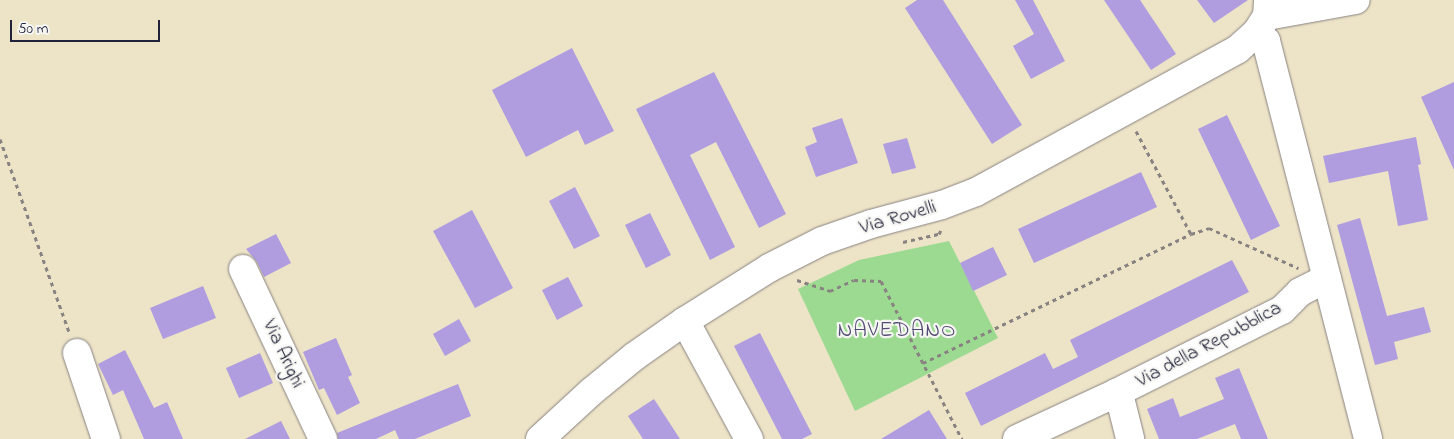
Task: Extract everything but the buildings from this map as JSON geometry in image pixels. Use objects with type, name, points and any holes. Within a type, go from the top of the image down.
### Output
[{"type":"street","points":[[1356,0],[1264,16],[1266,41],[1368,439]]},
{"type":"street","name":"Via Rovelli","points":[[540,439],[628,362],[686,321],[769,268],[822,241],[871,224],[942,205],[976,192],[1238,49],[1264,16]]},
{"type":"street","name":"Via Arighi","points":[[243,269],[323,439]]},
{"type":"street","name":"Via della Repubblica","points":[[1017,439],[1116,393],[1282,310],[1300,292],[1327,278]]},
{"type":"street","points":[[686,321],[748,439]]},
{"type":"street","points":[[77,353],[106,439]]},
{"type":"street","points":[[1116,393],[1121,402],[1130,439]]},
{"type":"path","points":[[1135,128],[1192,234]]},
{"type":"path","points":[[0,139],[77,353]]},
{"type":"path","points":[[902,242],[939,234],[943,226]]},
{"type":"path","points":[[922,363],[1192,234],[1209,228],[1298,268],[1300,261]]},
{"type":"path","points":[[794,275],[797,282]]},
{"type":"path","points":[[797,282],[806,277]]},
{"type":"path","points":[[797,282],[830,291],[854,280],[881,281],[962,439]]},
{"type":"green space","points":[[949,241],[998,338],[855,411],[798,289],[859,260]]},
{"type":"district","name":"NAVEDANO","points":[[897,332]]}]
